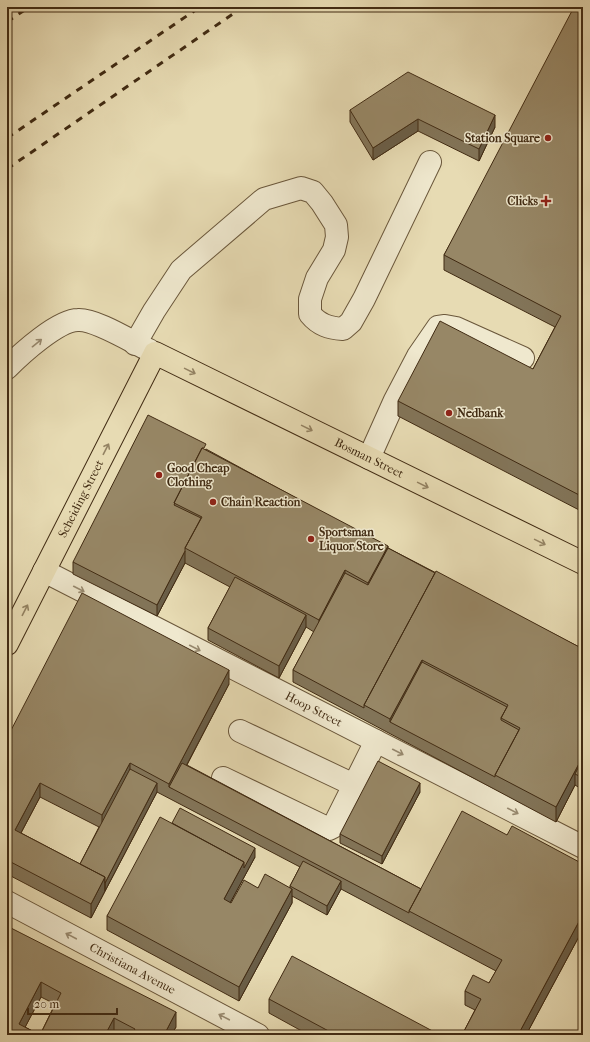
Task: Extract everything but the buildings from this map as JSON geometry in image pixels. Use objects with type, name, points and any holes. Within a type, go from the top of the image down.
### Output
[{"type":"main road","name":"Bosman Street","points":[[155,353],[583,563]]},
{"type":"main road","name":"Scheiding Street","points":[[7,644],[155,353]]},
{"type":"street","points":[[135,344],[154,311],[181,270],[264,199],[301,188],[313,192],[336,225],[337,237],[334,250],[318,278],[310,299],[310,314],[316,322],[326,326],[343,329],[352,322],[364,299],[430,162]]},
{"type":"street","points":[[7,368],[49,333],[64,324],[78,319],[94,323],[155,353]]},
{"type":"street","points":[[369,458],[414,362],[433,333],[438,328],[445,326],[456,328],[523,358]]},
{"type":"street","name":"Hoop Street","points":[[44,571],[583,847]]},
{"type":"street","points":[[240,731],[354,785]]},
{"type":"street","points":[[224,778],[329,829],[333,827],[376,741]]},
{"type":"street","name":"Christiana Avenue","points":[[7,902],[258,1035]]},
{"type":"railway","points":[[7,22],[29,7]]},
{"type":"railway","points":[[7,138],[200,7]]},
{"type":"railway","points":[[7,169],[243,7]]},
{"type":"place","name":"Station Square","points":[[548,138]]},
{"type":"place","name":"Clicks","points":[[546,201]]},
{"type":"place","name":"Nedbank","points":[[449,413]]},
{"type":"place","name":"Good Cheap Clothing","points":[[159,475]]},
{"type":"place","name":"Chain Reaction","points":[[213,502]]},
{"type":"place","name":"Sportsman Liquor Store","points":[[311,539]]}]
